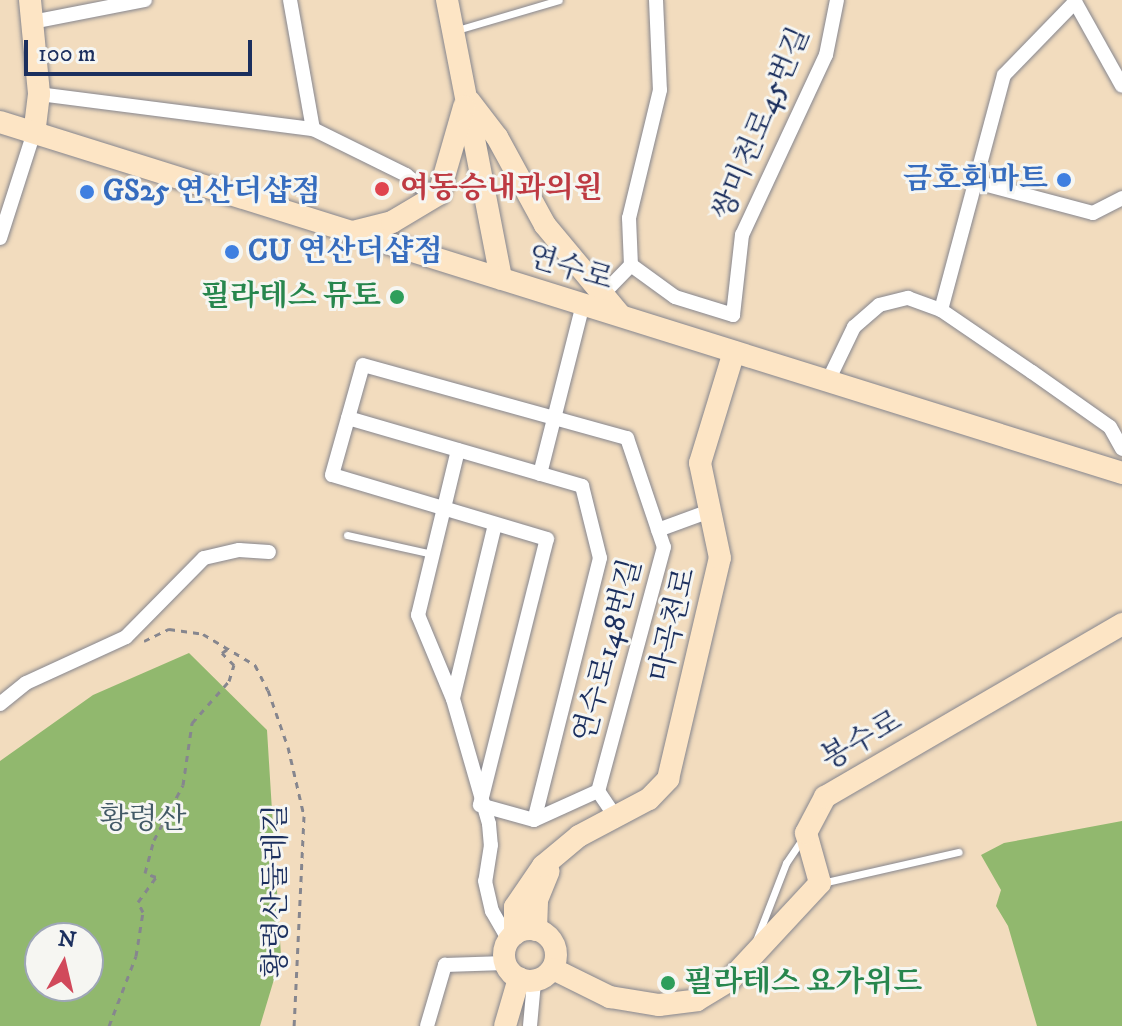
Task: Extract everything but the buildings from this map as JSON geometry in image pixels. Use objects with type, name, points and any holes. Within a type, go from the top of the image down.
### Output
[{"type":"main road","points":[[447,0],[501,279]]},
{"type":"main road","points":[[31,11],[39,94],[34,132]]},
{"type":"main road","points":[[353,232],[392,222],[434,198],[449,171],[466,98]]},
{"type":"main road","points":[[466,98],[497,137],[545,225],[592,300]]},
{"type":"main road","name":"연수로","points":[[0,122],[501,279],[592,300],[621,316],[1122,473]]},
{"type":"main road","name":"마곡천로","points":[[505,1026],[519,974],[520,935],[515,907],[521,895],[555,855],[615,816],[649,799],[668,779],[720,558],[700,463],[734,352]]},
{"type":"main road","name":"봉수로","points":[[806,833],[825,797],[1122,624]]},
{"type":"main road","points":[[519,974],[553,969],[610,997],[659,1005],[697,1000],[730,980],[820,883],[806,833]]},
{"type":"main road","points":[[520,935],[554,945],[553,969]]},
{"type":"street","points":[[31,11],[145,0]]},
{"type":"street","points":[[290,0],[313,129]]},
{"type":"street","points":[[540,474],[592,300],[631,265],[629,218],[660,90],[656,0]]},
{"type":"street","name":"쌍미천로45번길","points":[[631,265],[675,297],[733,315],[742,235],[826,55],[837,0]]},
{"type":"street","points":[[941,310],[1004,75],[1080,2],[1122,86]]},
{"type":"street","points":[[39,94],[313,129],[406,175],[434,198]]},
{"type":"street","points":[[0,238],[34,132]]},
{"type":"street","points":[[976,182],[1093,213],[1122,198]]},
{"type":"street","points":[[828,381],[854,327],[879,305],[908,298],[941,310],[1110,427],[1122,449]]},
{"type":"street","name":"연수로148번길","points":[[480,805],[547,539],[332,475],[363,365],[627,438],[664,547],[598,791],[534,820]]},
{"type":"street","name":"연수로148번길","points":[[348,418],[582,486],[600,558],[534,820]]},
{"type":"street","name":"연수로148번길","points":[[458,450],[418,615],[453,699],[491,845],[485,881],[492,911],[520,935]]},
{"type":"street","points":[[658,530],[710,511]]},
{"type":"street","name":"연수로148번길","points":[[453,699],[495,524]]},
{"type":"street","points":[[0,704],[26,683],[126,637],[204,558],[239,550],[269,552]]},
{"type":"street","points":[[598,791],[615,816]]},
{"type":"street","points":[[480,805],[534,820]]},
{"type":"street","points":[[427,1026],[445,965],[519,974],[530,1026]]},
{"type":"lane","points":[[453,31],[559,0]]},
{"type":"lane","points":[[347,535],[433,554]]},
{"type":"lane","points":[[748,961],[786,863],[806,833]]},
{"type":"lane","points":[[820,883],[959,852]]},
{"type":"path","name":"황령산둘레길","points":[[143,642],[169,629],[203,634],[230,647],[255,665],[268,690],[288,747],[304,816],[294,1026]]},
{"type":"path","points":[[109,1026],[136,956],[143,912],[138,902],[156,877],[145,873],[154,840],[183,785],[192,723],[229,681],[234,665],[222,653],[230,647]]},
{"type":"green space","name":"황령산","points":[[189,653],[267,730],[281,956],[260,1026],[0,1026],[0,761],[93,695]]},
{"type":"green space","points":[[1122,821],[1122,1026],[1037,1026],[1008,926],[996,906],[1001,890],[981,855],[1004,843]]},
{"type":"place","name":"금호회마트","points":[[1064,180]]},
{"type":"place","name":"여동승내과의원","points":[[382,189]]},
{"type":"place","name":"GS25 연산더샵점","points":[[87,192]]},
{"type":"place","name":"CU 연산더샵점","points":[[232,252]]},
{"type":"place","name":"필라테스 뮤토","points":[[397,297]]},
{"type":"place","name":"필라테스 요가위드","points":[[668,983]]}]
